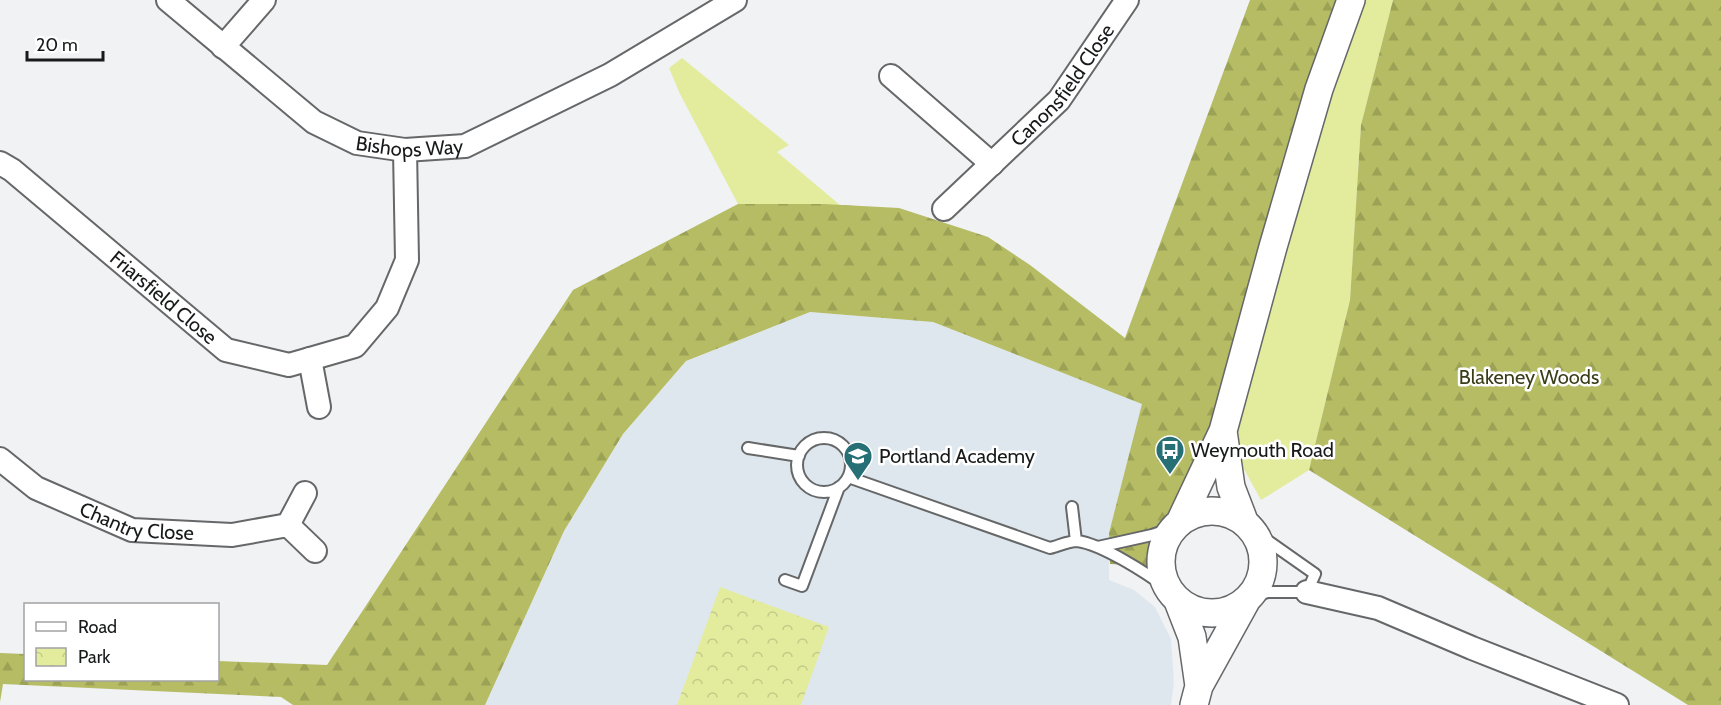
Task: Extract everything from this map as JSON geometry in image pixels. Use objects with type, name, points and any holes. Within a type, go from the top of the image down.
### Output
[{"type":"street","name":"Bishops Way","points":[[168,0],[314,122],[357,143],[405,150],[465,146],[610,75],[735,0]]},
{"type":"street","points":[[223,47],[264,0]]},
{"type":"street","name":"Canonsfield Close","points":[[944,209],[1059,100],[1127,0]]},
{"type":"street","points":[[1196,696],[1192,636],[1162,577],[1160,564],[1164,545],[1177,525],[1223,431],[1316,100],[1351,0]]},
{"type":"street","points":[[891,76],[992,164]]},
{"type":"street","name":"Friarsfield Close","points":[[0,163],[12,170],[226,350],[289,365],[354,346],[387,308],[407,260],[405,150]]},
{"type":"street","points":[[310,359],[320,407]]},
{"type":"street","points":[[1196,696],[1248,599],[1258,585],[1263,571],[1263,555],[1259,541],[1248,525],[1231,486],[1223,431]]},
{"type":"street","name":"Chantry Close","points":[[0,459],[36,488],[132,530],[232,535],[288,525]]},
{"type":"street","points":[[305,493],[288,525],[315,551]]},
{"type":"street","points":[[1177,525],[1195,513],[1212,510],[1229,513],[1248,525]]},
{"type":"street","points":[[1307,592],[1378,608],[1617,705]]},
{"type":"street","points":[[1173,595],[1191,609],[1205,613],[1220,613],[1233,609],[1248,599]]},
{"type":"lane","points":[[785,580],[802,586],[839,487],[848,477],[850,469],[848,454],[835,441],[822,438],[808,443],[798,456],[798,471],[806,485],[822,492],[839,487]]},
{"type":"lane","points":[[748,448],[798,456]]},
{"type":"lane","points":[[848,477],[1050,548],[1076,541],[1098,547],[1153,578],[1173,595]]},
{"type":"lane","points":[[1072,507],[1076,541]]},
{"type":"lane","points":[[1098,547],[1152,535],[1177,525]]},
{"type":"lane","points":[[1248,525],[1315,574],[1307,592],[1268,592],[1248,599]]},
{"type":"shaded area","name":"Portland Academy","points":[[810,312],[933,322],[1143,404],[1109,533],[1109,580],[1134,590],[1155,607],[1171,639],[1174,683],[1171,705],[485,705],[564,531],[623,434],[686,361]]},
{"type":"green space","points":[[1250,0],[1351,0],[1205,463],[1179,536],[1172,567],[1110,564],[1109,533],[1142,404],[933,322],[810,312],[686,361],[623,434],[564,531],[485,705],[293,705],[281,697],[3,684],[0,702],[0,653],[24,654],[24,681],[219,681],[219,661],[327,665],[573,290],[738,204],[824,204],[899,208],[988,237],[1030,265],[1125,338]]},
{"type":"green space","points":[[1351,0],[1393,0],[1361,125],[1350,300],[1309,470],[1261,500],[1223,431]]},
{"type":"green space","name":"Blakeney Woods","points":[[1393,0],[1721,0],[1721,705],[1688,705],[1309,470],[1350,300],[1361,125]]},
{"type":"green space","points":[[682,58],[789,145],[777,152],[840,205],[738,204],[680,94],[669,68]]},
{"type":"green space","points":[[720,587],[829,627],[801,705],[677,705]]},
{"type":"place","name":"Weymouth Road","points":[[1170,476]]},
{"type":"place","name":"Portland Academy","points":[[858,482]]}]
